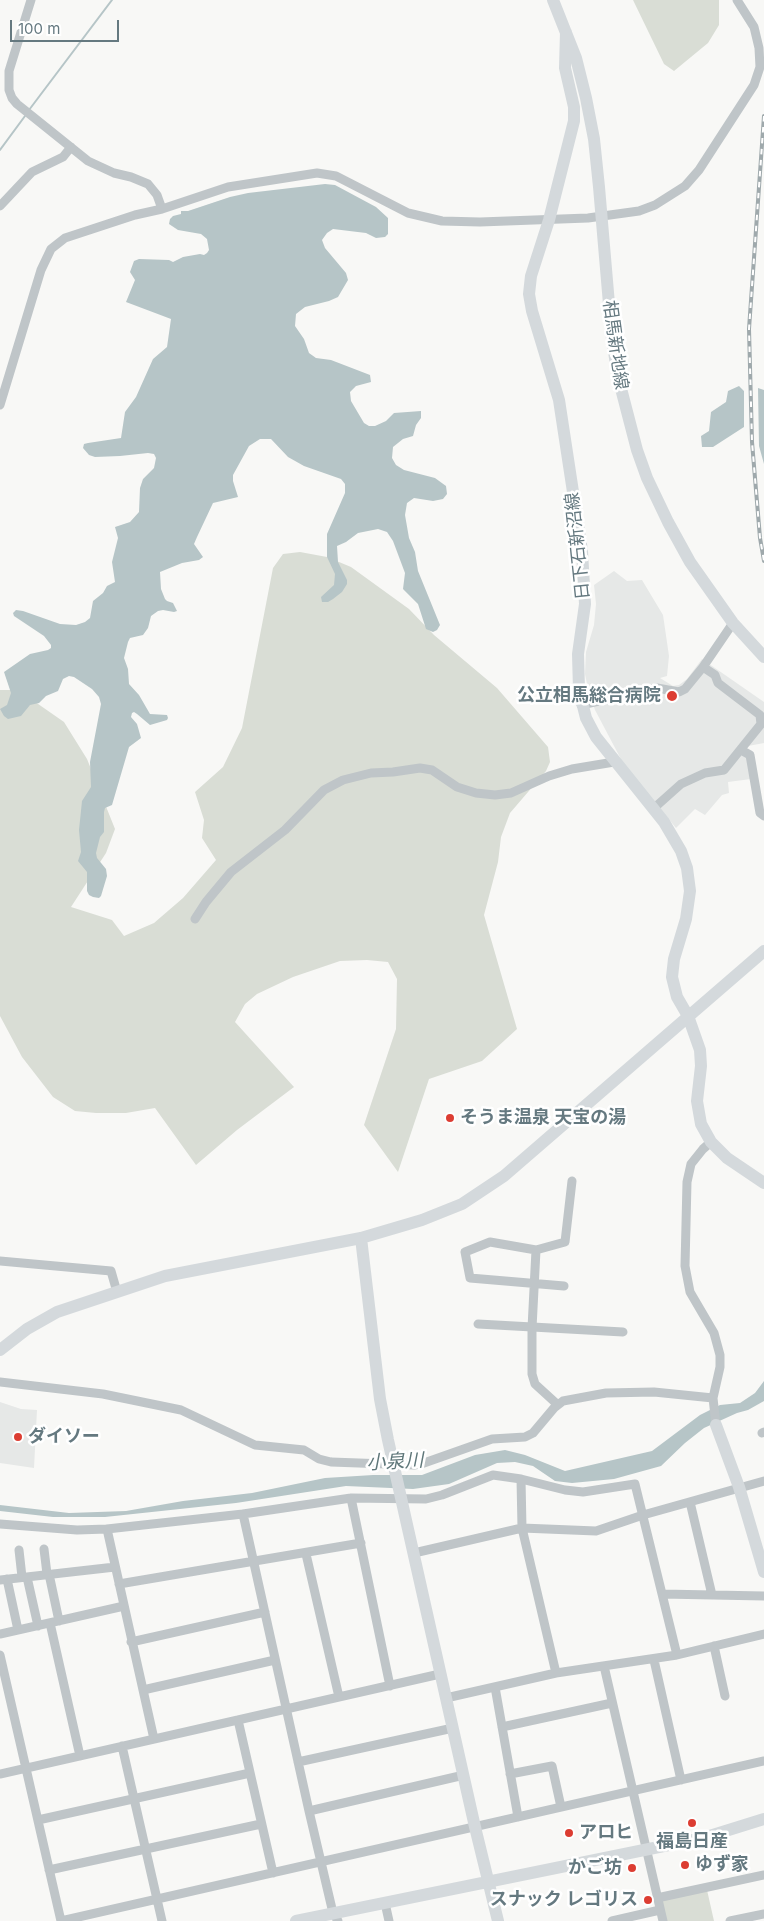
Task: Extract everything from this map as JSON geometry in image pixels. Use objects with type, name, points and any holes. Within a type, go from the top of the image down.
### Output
[{"type":"street","points":[[31,0],[16,42],[9,71],[8,81],[12,98],[88,161],[148,184],[157,195],[162,209]]},
{"type":"street","name":"相馬新地線","points":[[553,0],[576,58],[594,140],[612,338],[618,377],[632,433],[648,478],[668,522],[690,562],[733,623],[764,658]]},
{"type":"street","points":[[0,405],[41,270],[51,249],[64,238],[92,228],[162,209],[228,187],[317,173],[336,176],[414,216],[442,220],[588,218],[639,211],[655,206],[685,186],[699,170],[746,101],[754,85],[760,67],[759,48],[754,27],[737,0]]},
{"type":"street","name":"日下石新沼線","points":[[566,32],[565,68],[574,108],[574,121],[549,220],[531,276],[529,294],[532,311],[559,400],[582,551],[585,604],[578,672],[581,705],[596,737],[674,838],[686,868],[690,891],[686,919],[674,959],[672,977],[677,997],[688,1016],[700,1050],[701,1066],[697,1102],[701,1124],[711,1142],[727,1158],[764,1183]]},
{"type":"street","points":[[0,206],[32,172],[63,157],[71,148]]},
{"type":"street","points":[[581,705],[657,688],[679,692],[685,689],[703,667],[733,623]]},
{"type":"street","points":[[653,809],[681,784],[705,773],[724,770],[761,724],[760,716],[718,683],[715,675],[703,667]]},
{"type":"street","points":[[741,750],[750,754],[760,813],[764,816]]},
{"type":"street","points":[[195,919],[206,902],[231,872],[285,830],[324,790],[343,780],[371,773],[420,768],[432,770],[457,786],[476,793],[495,795],[511,793],[549,776],[572,769],[614,762]]},
{"type":"street","points":[[0,1350],[28,1329],[57,1312],[164,1276],[361,1238],[422,1220],[462,1204],[504,1176],[764,950]]},
{"type":"street","points":[[711,1142],[691,1164],[687,1182],[685,1266],[690,1292],[714,1334],[720,1355],[720,1367],[712,1400],[716,1425],[739,1487],[764,1572]]},
{"type":"street","points":[[564,1286],[470,1278],[465,1252],[490,1242],[536,1250],[565,1242],[572,1181]]},
{"type":"street","points":[[361,1238],[380,1398],[440,1674],[498,1921]]},
{"type":"street","points":[[536,1250],[532,1374],[535,1384],[558,1405]]},
{"type":"street","points":[[0,1261],[111,1271],[117,1292]]},
{"type":"street","points":[[478,1324],[623,1332]]},
{"type":"street","points":[[0,1382],[103,1394],[181,1410],[255,1445],[304,1450],[331,1462],[394,1465],[424,1463],[492,1440],[524,1437],[533,1433],[563,1401],[606,1394],[654,1392],[712,1400]]},
{"type":"street","points":[[0,1524],[77,1530],[106,1529],[243,1514],[351,1498],[426,1499],[442,1495],[493,1475],[583,1492],[635,1484],[677,1655]]},
{"type":"street","points":[[521,1479],[522,1528],[556,1673]]},
{"type":"street","points":[[414,1553],[522,1528],[596,1531],[643,1515],[764,1481]]},
{"type":"street","points":[[351,1498],[390,1686]]},
{"type":"street","points":[[690,1502],[712,1595]]},
{"type":"street","points":[[243,1514],[309,1811],[335,1917]]},
{"type":"street","points":[[106,1529],[154,1739]]},
{"type":"street","points":[[119,1584],[361,1544]]},
{"type":"street","points":[[44,1549],[48,1574],[60,1621]]},
{"type":"street","points":[[19,1550],[38,1626]]},
{"type":"street","points":[[306,1554],[339,1697]]},
{"type":"street","points":[[18,1630],[3,1580],[115,1567]]},
{"type":"street","points":[[662,1594],[764,1596]]},
{"type":"street","points":[[0,1634],[124,1606]]},
{"type":"street","points":[[132,1642],[265,1612]]},
{"type":"street","points":[[50,1623],[80,1756]]},
{"type":"street","points":[[446,1698],[556,1673],[654,1660],[764,1634]]},
{"type":"street","points":[[714,1646],[725,1696]]},
{"type":"street","points":[[0,1655],[61,1921],[764,1761]]},
{"type":"street","points":[[143,1690],[276,1660]]},
{"type":"street","points":[[654,1660],[681,1780]]},
{"type":"street","points":[[604,1666],[662,1921]]},
{"type":"street","points":[[0,1774],[440,1674]]},
{"type":"street","points":[[495,1686],[518,1817]]},
{"type":"street","points":[[502,1727],[612,1703]]},
{"type":"street","points":[[238,1720],[261,1824],[274,1872]]},
{"type":"street","points":[[298,1762],[453,1728]]},
{"type":"street","points":[[122,1746],[162,1921]]},
{"type":"street","points":[[510,1774],[552,1766],[561,1807]]},
{"type":"street","points":[[38,1820],[250,1773]]},
{"type":"street","points":[[309,1811],[464,1775]]},
{"type":"street","points":[[296,1921],[335,1917],[386,1903],[703,1838],[764,1819]]},
{"type":"street","points":[[50,1870],[261,1824]]},
{"type":"street","points":[[657,1898],[764,1875]]},
{"type":"street","points":[[386,1903],[389,1921]]},
{"type":"street","points":[[612,1921],[660,1910]]},
{"type":"street","points":[[730,1921],[764,1914]]},
{"type":"shaded area","points":[[633,0],[719,0],[719,25],[708,43],[674,71],[664,64]]},
{"type":"shaded area","points":[[325,184],[335,185],[376,207],[388,218],[388,234],[385,237],[376,238],[366,233],[333,229],[327,233],[322,240],[325,248],[346,273],[348,280],[338,297],[305,307],[296,314],[295,326],[304,339],[309,353],[316,358],[331,360],[370,375],[371,382],[356,386],[350,392],[351,401],[364,423],[369,426],[375,426],[386,421],[394,413],[421,411],[421,418],[416,425],[413,436],[403,439],[393,447],[392,458],[396,465],[404,470],[435,478],[446,486],[447,494],[443,499],[433,501],[414,498],[407,503],[405,515],[418,571],[440,625],[433,632],[426,629],[418,604],[403,589],[405,573],[393,541],[387,532],[378,529],[358,533],[337,546],[338,562],[347,580],[347,584],[342,592],[333,599],[328,602],[322,602],[321,597],[334,585],[335,574],[327,557],[327,534],[345,493],[345,484],[341,479],[304,466],[288,457],[271,439],[260,439],[249,446],[233,475],[238,497],[213,503],[194,544],[203,557],[199,560],[182,563],[160,572],[161,589],[165,599],[173,603],[177,611],[158,611],[151,616],[148,628],[143,635],[130,638],[128,642],[124,658],[128,669],[129,684],[139,695],[150,714],[167,715],[168,718],[167,720],[150,725],[134,712],[132,713],[131,717],[137,724],[141,738],[129,747],[112,805],[105,808],[104,832],[100,837],[96,853],[97,858],[106,869],[107,876],[101,896],[99,898],[93,897],[87,891],[87,872],[78,861],[81,852],[79,830],[82,801],[91,787],[90,762],[101,704],[99,697],[92,689],[74,677],[69,676],[63,679],[58,691],[46,696],[39,703],[30,705],[21,716],[8,719],[4,716],[0,709],[7,705],[11,693],[4,672],[30,654],[51,648],[51,645],[44,636],[14,616],[13,613],[16,610],[23,611],[60,624],[76,625],[90,618],[93,601],[103,593],[107,586],[115,582],[112,562],[118,538],[115,527],[130,522],[139,512],[140,488],[143,479],[154,468],[156,458],[154,454],[148,453],[95,457],[89,455],[83,448],[84,444],[121,438],[125,412],[136,397],[153,359],[167,347],[171,319],[126,302],[135,280],[130,272],[134,261],[139,259],[169,260],[173,262],[183,257],[207,253],[209,250],[207,239],[201,234],[178,230],[169,224],[170,219],[181,214],[181,211],[188,211],[248,193]]},
{"type":"shaded area","points":[[739,386],[744,391],[744,427],[713,447],[702,447],[701,436],[709,431],[711,412],[726,402],[728,391]]},
{"type":"shaded area","points":[[758,388],[764,390],[764,464],[759,446]]},
{"type":"shaded area","points":[[300,552],[327,557],[351,567],[409,609],[434,635],[497,688],[548,747],[550,762],[546,771],[510,813],[501,837],[498,862],[484,915],[517,1029],[482,1061],[429,1079],[398,1172],[364,1125],[396,1029],[397,979],[388,962],[367,960],[340,961],[293,977],[257,994],[245,1004],[235,1022],[294,1087],[237,1130],[196,1165],[155,1108],[126,1113],[75,1111],[53,1097],[22,1057],[0,1016],[0,690],[18,690],[64,722],[87,759],[115,829],[106,853],[71,907],[112,920],[124,936],[154,923],[183,898],[216,860],[202,838],[204,820],[195,792],[223,767],[242,728],[273,568],[283,554]]},
{"type":"shaded area","name":"公立相馬総合病院","points":[[614,571],[627,581],[642,580],[663,615],[669,656],[667,676],[660,678],[673,686],[679,685],[687,679],[702,659],[764,702],[764,743],[748,746],[741,754],[748,757],[751,779],[728,782],[729,793],[722,795],[705,815],[695,809],[676,828],[623,763],[595,710],[588,689],[585,674],[586,652],[594,625],[596,604],[594,585]]},
{"type":"shaded area","points":[[764,1381],[764,1401],[748,1410],[704,1428],[661,1466],[614,1479],[572,1483],[555,1481],[533,1466],[515,1462],[497,1463],[449,1484],[413,1489],[346,1486],[236,1503],[105,1517],[53,1517],[0,1511],[0,1505],[69,1513],[126,1511],[183,1501],[252,1493],[325,1478],[373,1475],[422,1475],[475,1455],[505,1450],[525,1455],[565,1471],[652,1451],[700,1415],[720,1405],[740,1403],[755,1393]]},
{"type":"shaded area","name":"ダイソー","points":[[0,1402],[21,1409],[37,1410],[34,1468],[0,1463]]},
{"type":"shaded area","points":[[707,1890],[714,1921],[666,1921],[662,1900]]},
{"type":"waterway","points":[[29,110],[112,0]]},
{"type":"waterway","points":[[0,150],[25,116]]},
{"type":"railway","points":[[764,116],[749,329],[752,442],[760,538],[764,561]]},
{"type":"place","name":"公立相馬総合病院","points":[[672,696]]},
{"type":"place","name":"そうま温泉 天宝の湯","points":[[450,1118]]},
{"type":"place","name":"ダイソー","points":[[18,1437]]},
{"type":"place","name":"福島日産","points":[[692,1823]]},
{"type":"place","name":"アロヒ","points":[[569,1833]]},
{"type":"place","name":"ゆず家","points":[[685,1865]]},
{"type":"place","name":"かご坊","points":[[632,1868]]},
{"type":"place","name":"スナック レゴリス","points":[[648,1900]]},
{"type":"water label","name":"小泉川","points":[[395,1462]]}]
